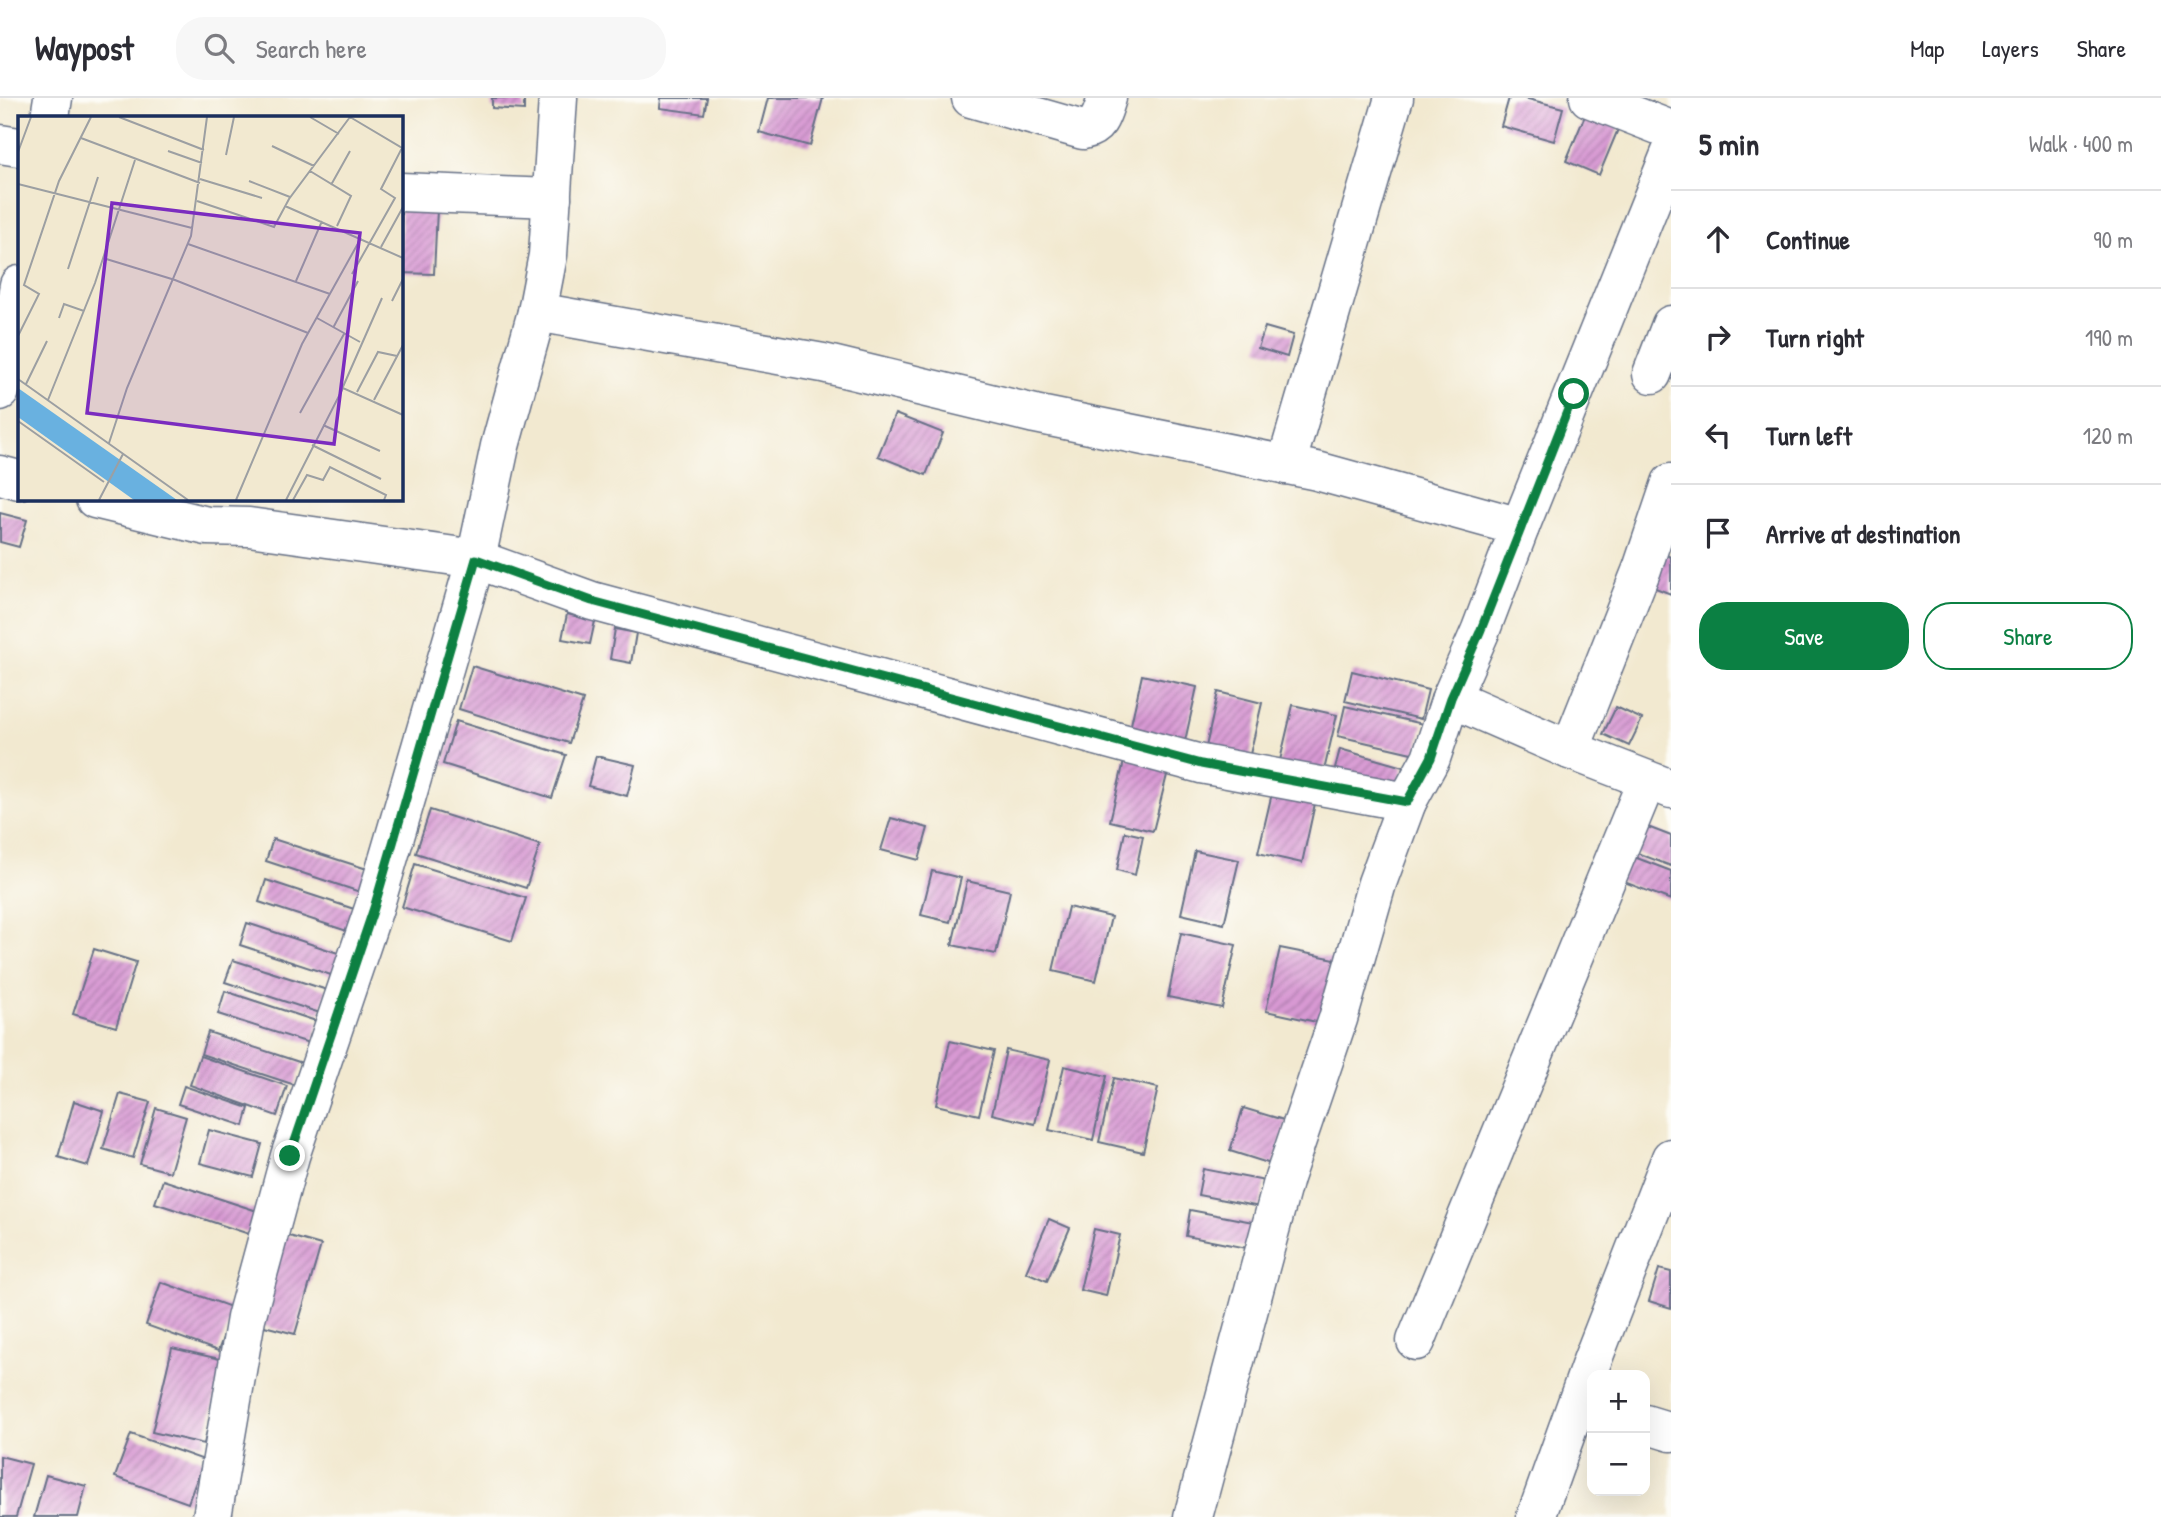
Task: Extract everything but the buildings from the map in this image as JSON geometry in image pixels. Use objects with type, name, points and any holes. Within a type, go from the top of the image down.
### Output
[{"type":"street","points":[[50,116],[53,98]]},
{"type":"street","points":[[212,1517],[249,1304],[290,1156],[374,908],[476,559],[500,446],[537,312],[548,255],[558,98]]},
{"type":"street","points":[[971,98],[1083,130],[1092,128],[1100,120],[1107,98]]},
{"type":"street","points":[[1286,464],[1394,98]]},
{"type":"street","points":[[1589,98],[1671,130]]},
{"type":"street","points":[[0,144],[18,147]]},
{"type":"street","points":[[1193,1517],[1284,1178],[1338,1019],[1377,884],[1407,802],[1431,758],[1451,698],[1480,632],[1671,152]]},
{"type":"street","points":[[402,191],[552,198]]},
{"type":"street","points":[[0,391],[18,291]]},
{"type":"street","points":[[537,312],[822,363],[1035,414],[1286,464],[1520,527]]},
{"type":"street","points":[[1651,374],[1671,325]]},
{"type":"street","points":[[0,475],[18,480]]},
{"type":"street","points":[[1570,750],[1642,569],[1671,483]]},
{"type":"street","points":[[98,500],[207,526],[249,527],[476,559],[592,601],[1201,764],[1407,802]]},
{"type":"street","points":[[1416,1341],[1659,784],[1570,750],[1451,698]]},
{"type":"street","points":[[1536,1517],[1585,1405],[1671,1158]]},
{"type":"street","points":[[1650,1426],[1671,1432]]},
{"type":"route","points":[[290,1156],[374,908],[476,559],[592,601],[1201,764],[1407,802],[1431,758],[1451,698],[1480,632],[1574,394]]}]
